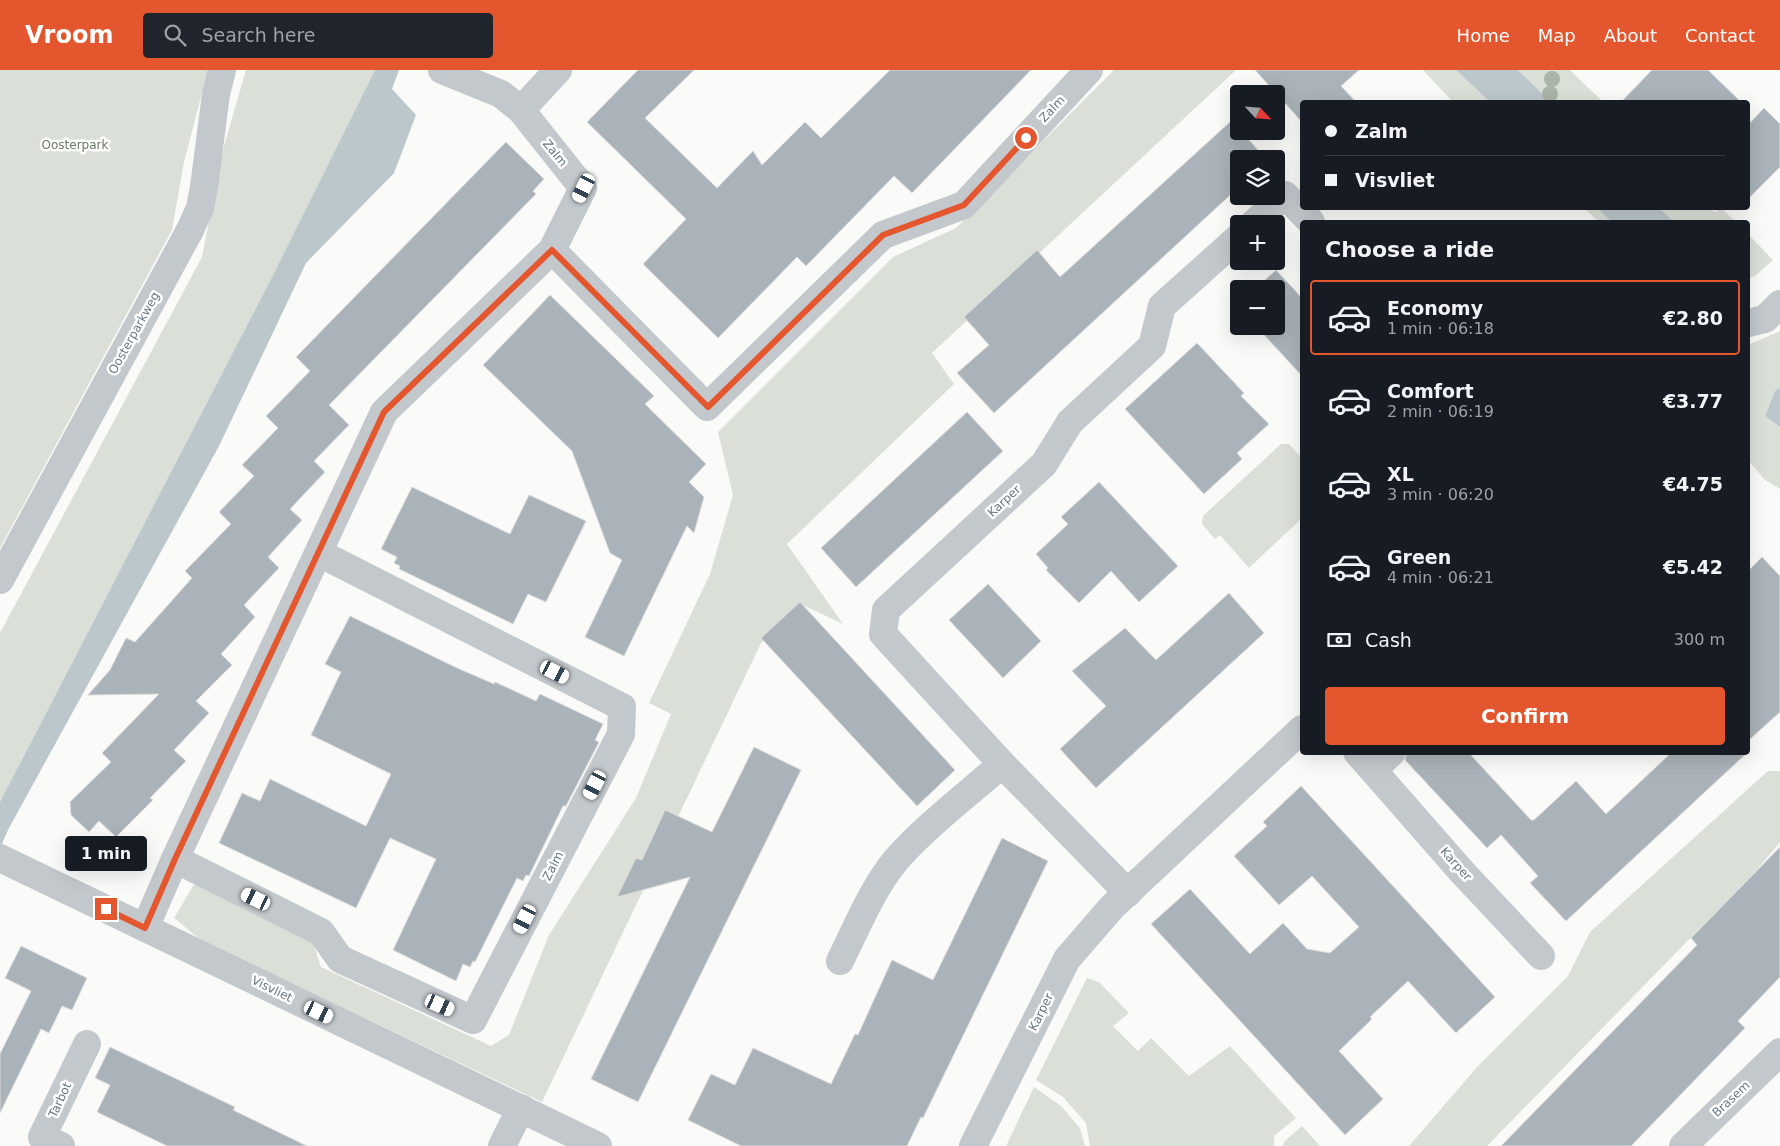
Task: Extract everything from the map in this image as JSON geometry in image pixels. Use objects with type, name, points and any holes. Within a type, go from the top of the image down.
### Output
[{"type":"street","name":"Oosterparkweg","points":[[0,580],[190,230],[200,208],[216,94],[222,70]]},
{"type":"street","name":"Zalm","points":[[145,928],[175,859],[384,412],[552,250],[584,188],[521,110],[501,94],[442,70]]},
{"type":"street","points":[[521,110],[558,70]]},
{"type":"street","name":"Zalm","points":[[552,250],[708,407],[883,235],[964,205],[1089,70]]},
{"type":"street","points":[[1263,215],[1285,195],[1309,220]]},
{"type":"street","name":"Karper","points":[[1128,893],[1002,764],[883,634],[886,610],[1044,464],[1070,422],[1152,346],[1162,306],[1230,245]]},
{"type":"street","points":[[1750,323],[1765,319],[1780,304]]},
{"type":"street","name":"Zalm","points":[[175,859],[322,932],[340,959],[473,1020],[621,734],[622,706],[319,553]]},
{"type":"street","name":"Karper","points":[[973,1146],[1067,959],[1112,907],[1300,731]]},
{"type":"street","name":"Karper","points":[[1374,758],[1463,873],[1541,956]]},
{"type":"street","points":[[840,961],[874,892],[896,861],[931,826],[1002,764]]},
{"type":"street","name":"Visvliet","points":[[0,858],[598,1146]]},
{"type":"street","name":"Tarbot","points":[[61,1146],[42,1137],[87,1044]]},
{"type":"street","name":"Brasem","points":[[1683,1146],[1780,1052]]},
{"type":"street","points":[[502,1146],[521,1108]]},
{"type":"green space","name":"Oosterpark","points":[[0,70],[208,70],[184,162],[172,230],[0,548]]},
{"type":"green space","points":[[246,70],[375,70],[272,277],[0,802],[0,633],[202,257],[224,146]]},
{"type":"green space","points":[[1114,70],[1236,70],[932,353],[954,384],[787,544],[843,624],[803,605],[761,643],[542,1102],[202,941],[174,918],[195,883],[313,942],[321,967],[491,1046],[509,1035],[549,935],[636,798],[671,714],[649,703],[710,574],[733,495],[718,432],[893,257],[956,228]]},
{"type":"green space","points":[[1423,70],[1456,70],[1488,100],[1451,100]]},
{"type":"green space","points":[[1518,70],[1570,70],[1601,100],[1549,100]]},
{"type":"green space","points":[[1586,210],[1599,210],[1610,220],[1597,220]]},
{"type":"green space","points":[[1661,210],[1712,210],[1715,212],[1723,210],[1734,220],[1672,220]]},
{"type":"green space","points":[[1750,236],[1773,260],[1755,276],[1750,277]]},
{"type":"green space","points":[[1780,331],[1780,388],[1775,391],[1765,416],[1780,427],[1780,489],[1765,480],[1750,462],[1750,344]]},
{"type":"green space","points":[[1281,444],[1289,444],[1300,456],[1300,520],[1249,568],[1220,535],[1215,539],[1202,524],[1203,516]]},
{"type":"green space","points":[[1768,771],[1780,771],[1780,842],[1754,873],[1487,1146],[1409,1146],[1478,1066],[1568,976],[1590,932]]},
{"type":"green space","points":[[1087,978],[1099,982],[1129,1013],[1113,1026],[1138,1051],[1151,1038],[1189,1076],[1230,1046],[1296,1118],[1274,1136],[1274,1146],[1090,1146],[1086,1123],[1063,1097],[1036,1080]]},
{"type":"green space","points":[[1034,1087],[1061,1106],[1080,1128],[1085,1146],[1006,1146]]},
{"type":"green space","points":[[1302,1126],[1320,1146],[1283,1146],[1284,1142]]},
{"type":"shaded area","points":[[375,70],[399,70],[392,89],[416,115],[394,173],[306,263],[219,446],[9,828],[0,848],[0,802],[272,277]]},
{"type":"shaded area","points":[[1456,70],[1518,70],[1549,100],[1488,100]]},
{"type":"shaded area","points":[[1599,210],[1661,210],[1672,220],[1610,220]]},
{"type":"shaded area","points":[[1780,388],[1780,427],[1765,416],[1775,391]]},
{"type":"building","points":[[638,70],[694,70],[645,118],[717,188],[753,151],[762,165],[805,122],[821,138],[890,70],[1031,70],[912,193],[894,176],[806,266],[797,257],[718,338],[643,264],[686,219],[587,122]]},
{"type":"building","points":[[1255,70],[1359,70],[1341,86],[1354,100],[1300,100],[1300,120],[1285,103],[1285,85],[1269,85]]},
{"type":"building","points":[[1652,70],[1708,70],[1739,100],[1623,100]]},
{"type":"building","points":[[1764,108],[1780,124],[1780,167],[1750,197],[1750,123]]},
{"type":"building","points":[[1230,122],[1230,140],[1249,140],[1258,150],[1230,150],[1230,195],[994,413],[957,373],[989,345],[964,317],[1037,250],[1060,277]]},
{"type":"building","points":[[506,142],[544,179],[533,191],[536,194],[329,405],[349,425],[314,461],[325,472],[290,509],[302,520],[268,557],[279,568],[244,605],[255,617],[221,654],[232,665],[196,701],[209,713],[174,750],[186,761],[150,798],[153,800],[116,837],[99,821],[89,832],[71,815],[70,802],[111,762],[102,753],[159,694],[88,695],[110,670],[126,638],[135,642],[192,578],[185,571],[231,524],[219,512],[254,476],[242,465],[278,428],[266,416],[310,371],[296,357]]},
{"type":"building","points":[[1276,270],[1300,296],[1300,374],[1264,335],[1285,335],[1285,280],[1265,280]]},
{"type":"building","points":[[550,295],[654,396],[645,404],[706,464],[689,482],[704,497],[694,533],[687,526],[624,656],[585,637],[622,560],[610,553],[572,451],[483,365]]},
{"type":"building","points":[[1197,343],[1244,393],[1241,396],[1269,424],[1237,453],[1242,459],[1204,494],[1125,409]]},
{"type":"building","points":[[967,412],[1003,451],[856,587],[821,548]]},
{"type":"building","points":[[1099,482],[1178,566],[1139,602],[1111,571],[1079,603],[1046,570],[1048,568],[1036,554],[1068,524],[1061,517]]},
{"type":"building","points":[[412,487],[510,534],[529,495],[586,521],[546,602],[528,594],[513,624],[399,569],[400,566],[394,563],[397,557],[381,549]]},
{"type":"building","points":[[1762,557],[1780,576],[1780,712],[1750,739],[1750,569]]},
{"type":"building","points":[[988,584],[1041,641],[1003,678],[949,620]]},
{"type":"building","points":[[1229,593],[1264,633],[1096,788],[1060,749],[1106,706],[1072,671],[1125,628],[1156,660]]},
{"type":"building","points":[[800,602],[955,770],[917,806],[761,638]]},
{"type":"building","points":[[350,616],[494,684],[495,682],[536,701],[540,694],[603,724],[595,740],[599,742],[566,806],[563,806],[529,876],[526,875],[523,881],[517,878],[475,962],[473,961],[470,967],[463,964],[456,981],[393,950],[436,859],[390,838],[356,908],[219,843],[242,793],[260,801],[270,779],[366,826],[391,774],[311,735],[341,672],[325,664]]},
{"type":"building","points":[[754,747],[801,770],[638,1102],[591,1079],[690,877],[617,897],[636,858],[642,860],[665,810],[712,832]]},
{"type":"building","points":[[1406,755],[1471,755],[1531,820],[1534,820],[1576,781],[1606,814],[1669,755],[1745,755],[1566,921],[1530,883],[1538,876],[1501,835],[1487,848],[1405,760]]},
{"type":"building","points":[[1301,786],[1495,997],[1456,1033],[1408,981],[1370,1017],[1372,1019],[1339,1051],[1383,1099],[1345,1135],[1151,924],[1190,889],[1250,954],[1283,923],[1307,949],[1330,953],[1359,927],[1312,876],[1279,905],[1234,856],[1267,826],[1263,822]]},
{"type":"building","points":[[1002,838],[1048,861],[923,1118],[921,1117],[907,1146],[741,1146],[688,1120],[711,1074],[735,1085],[753,1048],[831,1084],[855,1034],[858,1035],[892,960],[933,980]]},
{"type":"building","points":[[1780,847],[1780,977],[1738,1021],[1745,1028],[1631,1146],[1501,1146],[1697,945],[1691,938]]},
{"type":"building","points":[[21,946],[87,978],[72,1010],[62,1006],[49,1033],[41,1029],[0,1113],[0,1054],[31,991],[5,978]]},
{"type":"building","points":[[110,1047],[235,1107],[233,1110],[307,1146],[167,1146],[97,1112],[110,1085],[95,1078]]},
{"type":"route","points":[[106,909],[145,928],[175,859],[384,412],[552,250],[708,407],[883,235],[964,205],[1026,138]]}]
